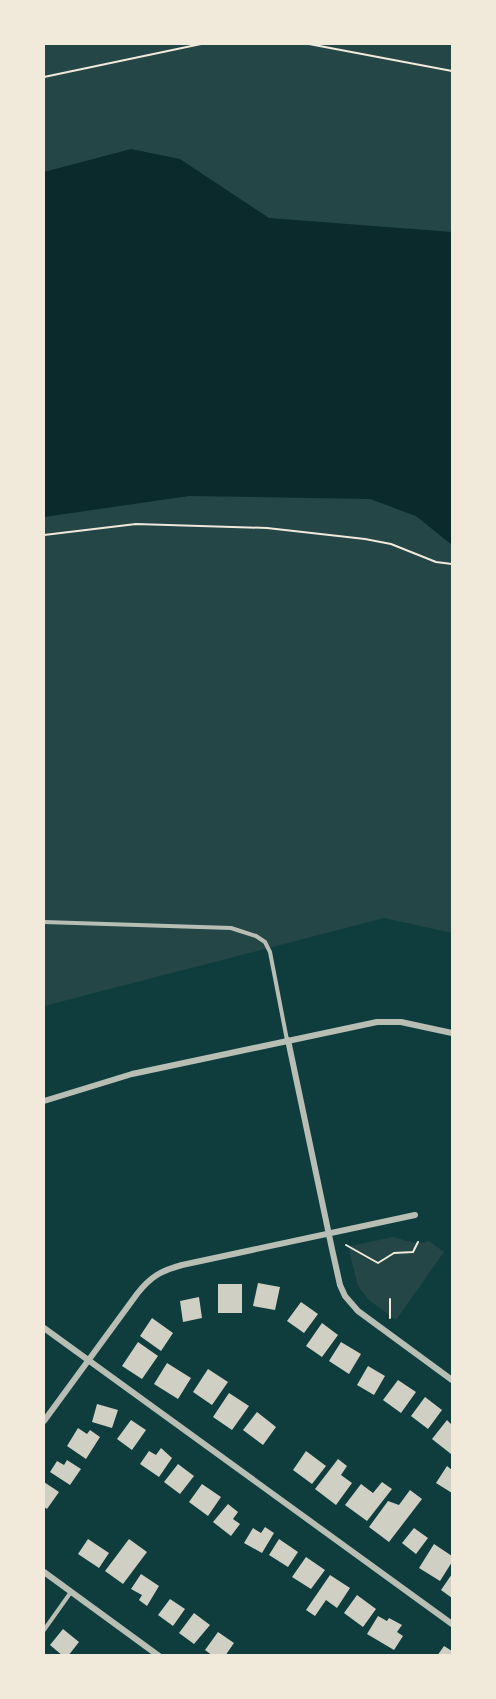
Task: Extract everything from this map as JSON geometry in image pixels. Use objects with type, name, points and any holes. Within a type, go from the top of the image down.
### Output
[{"type":"street","points":[[44,1101],[132,1074],[385,1021],[453,1033]]},
{"type":"street","points":[[288,1040],[340,1285],[350,1304],[358,1311],[453,1380]]},
{"type":"street","points":[[44,1421],[136,1294],[156,1274],[182,1265],[415,1215]]},
{"type":"street","points":[[44,1328],[453,1624]]},
{"type":"street","points":[[44,1572],[159,1656]]},
{"type":"lane","points":[[44,922],[231,928],[256,936],[265,942],[270,952],[288,1040]]},
{"type":"lane","points":[[44,1630],[71,1592]]},
{"type":"path","points":[[44,77],[201,44]]},
{"type":"path","points":[[309,44],[453,71]]},
{"type":"path","points":[[44,535],[136,524],[267,528],[391,544],[436,562],[453,564]]},
{"type":"path","points":[[346,1245],[378,1263],[394,1253],[411,1253],[418,1242]]},
{"type":"path","points":[[390,1299],[390,1318]]},
{"type":"shaded area","points":[[44,44],[452,44],[452,933],[384,918],[44,1006]]},
{"type":"shaded area","points":[[131,149],[180,159],[269,218],[452,232],[452,545],[416,516],[370,499],[189,496],[44,517],[44,172]]},
{"type":"shaded area","points":[[393,1237],[415,1243],[429,1241],[444,1252],[396,1320],[369,1300],[358,1286],[349,1250],[351,1246]]},
{"type":"building","points":[[258,1283],[280,1287],[275,1310],[253,1306]]},
{"type":"building","points":[[218,1284],[242,1284],[242,1313],[218,1313]]},
{"type":"building","points":[[199,1297],[202,1318],[183,1322],[180,1301]]},
{"type":"building","points":[[301,1302],[318,1314],[304,1333],[287,1321]]},
{"type":"building","points":[[152,1318],[173,1333],[161,1351],[140,1336]]},
{"type":"building","points":[[322,1323],[338,1335],[322,1357],[306,1346]]},
{"type":"building","points":[[138,1342],[158,1356],[142,1379],[122,1366]]},
{"type":"building","points":[[341,1342],[361,1354],[349,1374],[329,1361]]},
{"type":"building","points":[[167,1363],[191,1378],[178,1399],[154,1384]]},
{"type":"building","points":[[368,1366],[385,1376],[374,1395],[357,1385]]},
{"type":"building","points":[[208,1369],[228,1382],[212,1405],[193,1392]]},
{"type":"building","points":[[398,1380],[416,1392],[401,1413],[383,1400]]},
{"type":"building","points":[[229,1393],[249,1406],[232,1430],[213,1417]]},
{"type":"building","points":[[425,1397],[442,1410],[428,1429],[411,1416]]},
{"type":"building","points":[[97,1404],[118,1410],[112,1428],[92,1422]]},
{"type":"building","points":[[257,1412],[276,1427],[263,1445],[243,1430]]},
{"type":"building","points":[[131,1420],[146,1430],[132,1450],[117,1439]]},
{"type":"building","points":[[447,1420],[452,1425],[451,1454],[432,1439]]},
{"type":"building","points":[[78,1428],[87,1434],[90,1430],[100,1437],[86,1459],[67,1446]]},
{"type":"building","points":[[161,1448],[172,1458],[159,1477],[140,1464],[149,1451],[156,1455]]},
{"type":"building","points":[[306,1451],[326,1466],[312,1484],[293,1470]]},
{"type":"building","points":[[338,1459],[347,1466],[341,1475],[352,1483],[336,1505],[315,1489]]},
{"type":"building","points":[[67,1460],[81,1469],[70,1485],[50,1472],[57,1461],[64,1465]]},
{"type":"building","points":[[178,1464],[194,1476],[180,1494],[164,1482]]},
{"type":"building","points":[[447,1466],[452,1470],[452,1493],[436,1483]]},
{"type":"building","points":[[44,1482],[59,1492],[47,1509],[44,1507]]},
{"type":"building","points":[[382,1482],[392,1489],[367,1521],[345,1505],[361,1484],[373,1493]]},
{"type":"building","points":[[202,1484],[221,1497],[208,1516],[189,1502]]},
{"type":"building","points":[[410,1490],[422,1499],[389,1542],[369,1527],[388,1501],[399,1505]]},
{"type":"building","points":[[228,1504],[238,1512],[233,1519],[240,1524],[231,1536],[213,1522]]},
{"type":"building","points":[[265,1527],[274,1533],[262,1553],[244,1543],[253,1528],[261,1533]]},
{"type":"building","points":[[414,1528],[428,1538],[416,1554],[402,1543]]},
{"type":"building","points":[[88,1539],[109,1553],[99,1568],[78,1554]]},
{"type":"building","points":[[129,1539],[147,1552],[123,1584],[105,1571]]},
{"type":"building","points":[[279,1539],[298,1552],[288,1567],[269,1555]]},
{"type":"building","points":[[434,1544],[452,1556],[452,1562],[440,1581],[419,1568]]},
{"type":"building","points":[[306,1557],[325,1570],[311,1589],[292,1577]]},
{"type":"building","points":[[141,1574],[159,1586],[147,1606],[139,1600],[142,1595],[131,1589]]},
{"type":"building","points":[[452,1574],[452,1598],[441,1590]]},
{"type":"building","points":[[330,1575],[350,1588],[337,1608],[326,1600],[315,1616],[306,1610]]},
{"type":"building","points":[[357,1595],[376,1609],[363,1627],[344,1613]]},
{"type":"building","points":[[170,1599],[185,1609],[173,1626],[158,1615]]},
{"type":"building","points":[[194,1613],[210,1625],[194,1644],[179,1633]]},
{"type":"building","points":[[378,1616],[387,1621],[389,1618],[402,1625],[397,1632],[403,1636],[394,1650],[367,1634]]},
{"type":"building","points":[[63,1629],[79,1642],[68,1656],[63,1656],[50,1645]]},
{"type":"building","points":[[218,1632],[234,1643],[225,1656],[213,1656],[205,1650]]},
{"type":"building","points":[[444,1646],[452,1651],[452,1656],[437,1656]]}]
